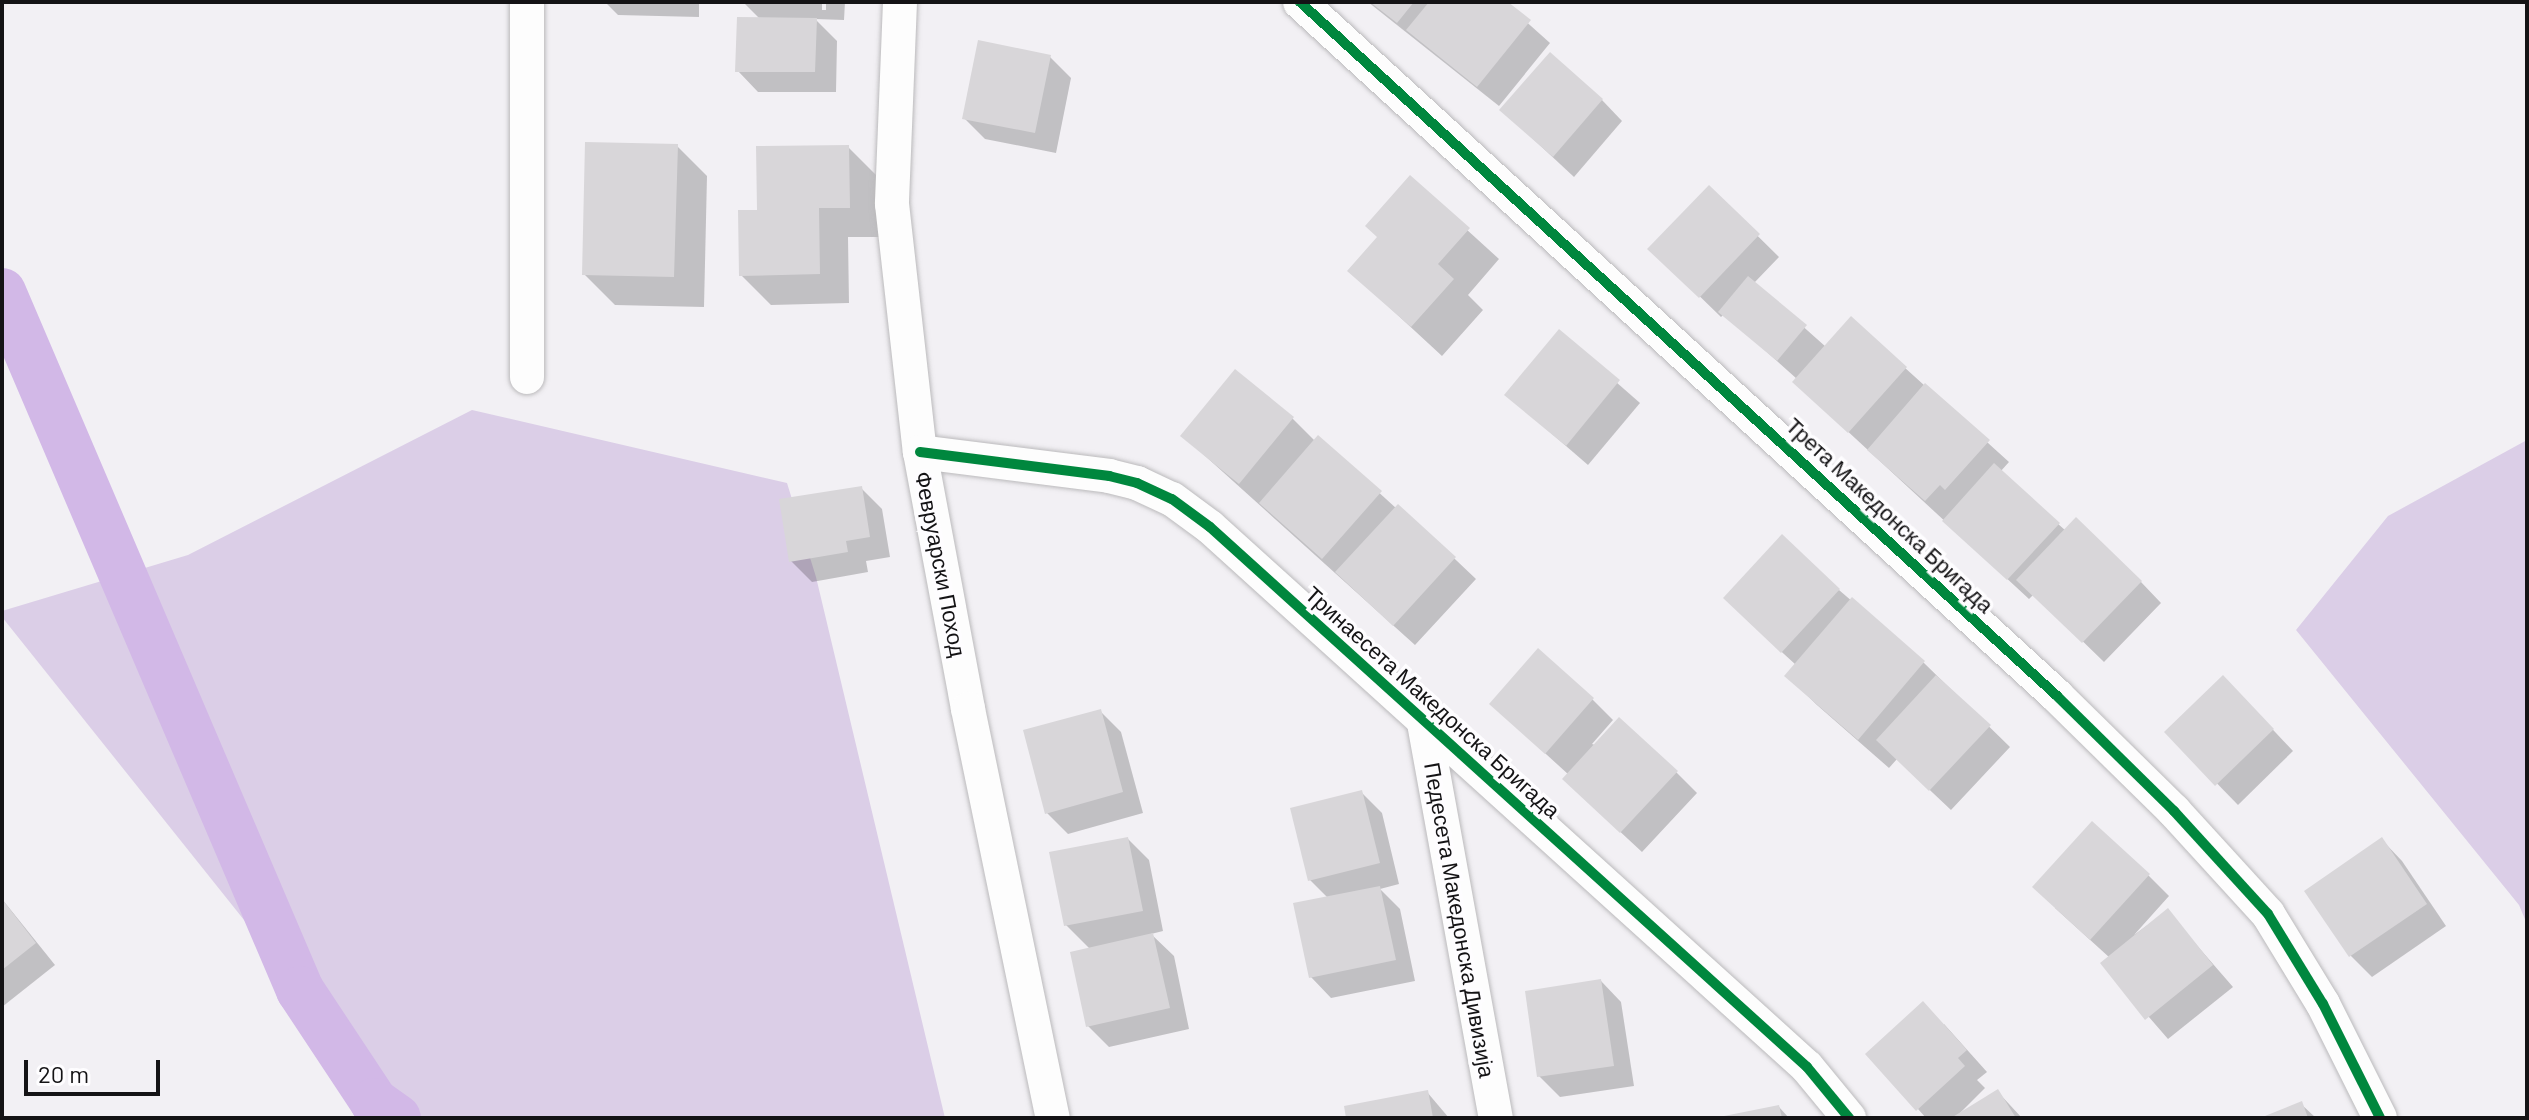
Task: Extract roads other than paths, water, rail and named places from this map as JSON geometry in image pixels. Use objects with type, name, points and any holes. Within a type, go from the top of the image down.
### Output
[{"type":"street","points":[[527,2],[527,377]]},
{"type":"street","name":"Февруарски Поход","points":[[900,2],[892,204],[920,452],[968,709],[1053,1118]]},
{"type":"street","name":"Трета Македонска Бригада","points":[[1300,2],[2057,696],[2174,811],[2268,914],[2323,1004],[2380,1118]]},
{"type":"street","name":"Тринаесета Македонска Бригада","points":[[920,452],[1109,476],[1137,483],[1172,499],[1210,527],[1807,1067],[1849,1118]]},
{"type":"street","name":"Педесета Македонска Дивизија","points":[[1424,723],[1496,1118]]},
{"type":"waterway","points":[[2,292],[300,990],[374,1102],[397,1118]]}]
